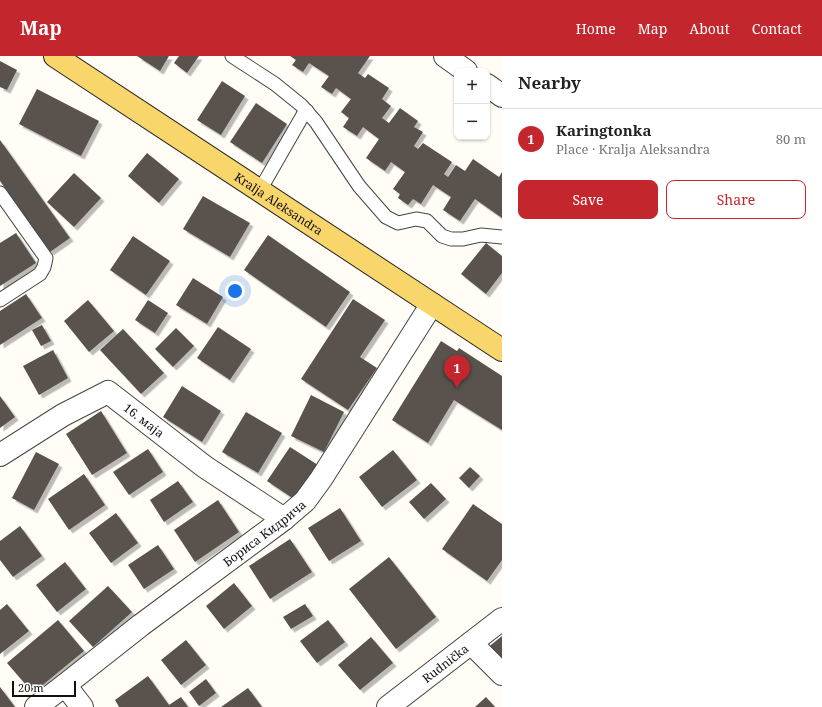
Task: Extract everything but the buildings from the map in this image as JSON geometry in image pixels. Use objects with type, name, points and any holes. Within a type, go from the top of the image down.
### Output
[{"type":"main road","name":"Kralja Aleksandra","points":[[55,56],[502,350]]},
{"type":"street","points":[[445,56],[462,68]]},
{"type":"street","points":[[490,87],[502,96]]},
{"type":"street","name":"Бориса Kидрича","points":[[36,707],[66,686],[141,625],[284,519],[305,501],[321,479],[432,304]]},
{"type":"street","name":"16. маја","points":[[0,455],[63,415],[108,392],[205,467],[284,519]]},
{"type":"street","name":"Rudnička","points":[[388,707],[502,619]]},
{"type":"street","points":[[471,643],[502,674]]},
{"type":"street","points":[[66,686],[82,707]]},
{"type":"lane","points":[[232,56],[275,84],[307,111],[359,186],[386,217],[398,222],[416,219],[427,221],[442,236],[451,239],[481,235],[502,237]]},
{"type":"lane","points":[[260,190],[303,115],[307,111]]},
{"type":"lane","points":[[0,193],[46,258],[44,267],[40,274],[0,300]]},
{"type":"place","name":"Karingtonka","points":[[457,388]]}]
